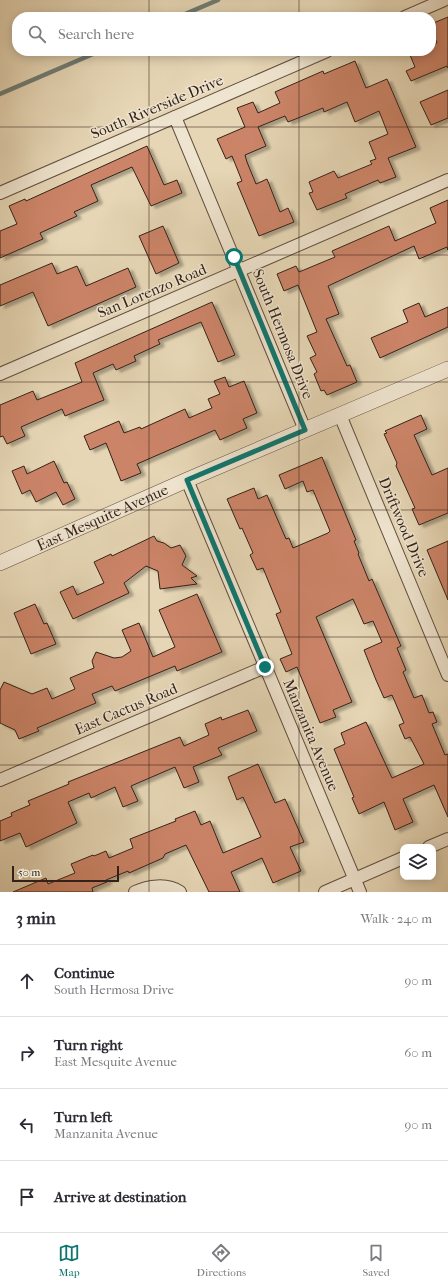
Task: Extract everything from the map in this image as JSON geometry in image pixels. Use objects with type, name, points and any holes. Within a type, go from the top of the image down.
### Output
[{"type":"street","points":[[416,12],[444,0]]},
{"type":"street","name":"South Riverside Drive","points":[[0,193],[315,56]]},
{"type":"street","name":"South Hermosa Drive","points":[[175,117],[240,270],[305,430]]},
{"type":"street","name":"San Lorenzo Road","points":[[0,374],[448,180]]},
{"type":"street","name":"East Mesquite Avenue","points":[[0,562],[187,480],[448,369]]},
{"type":"street","name":"Driftwood Drive","points":[[340,415],[448,675]]},
{"type":"street","name":"Manzanita Avenue","points":[[187,480],[360,892]]},
{"type":"street","name":"East Cactus Road","points":[[0,780],[265,667]]},
{"type":"street","points":[[436,844],[448,839]]},
{"type":"street","points":[[325,892],[400,859]]},
{"type":"street","points":[[135,892],[148,886],[177,890]]},
{"type":"building","points":[[448,17],[448,68],[447,66],[411,81],[406,71],[415,67],[410,56],[436,56],[436,22]]},
{"type":"building","points":[[355,61],[366,88],[387,79],[416,147],[388,158],[396,177],[380,183],[378,180],[345,194],[347,198],[317,210],[309,193],[313,192],[309,182],[334,171],[338,178],[372,164],[370,161],[376,159],[369,142],[388,134],[379,111],[355,122],[347,102],[324,112],[323,108],[288,122],[285,116],[258,127],[266,146],[245,155],[247,162],[256,184],[267,179],[280,212],[288,208],[294,222],[259,236],[237,183],[242,181],[232,156],[226,159],[217,139],[245,127],[237,108],[253,102],[258,113],[280,103],[275,92],[323,71],[324,74]]},
{"type":"building","points":[[448,90],[448,118],[431,125],[420,102]]},
{"type":"building","points":[[147,146],[164,185],[177,180],[182,193],[151,206],[132,167],[91,185],[98,201],[74,212],[77,216],[40,233],[43,239],[0,258],[0,231],[17,224],[9,206],[25,199],[26,201]]},
{"type":"building","points":[[448,200],[448,250],[447,247],[419,259],[414,246],[328,286],[339,314],[326,319],[347,366],[350,365],[357,382],[327,395],[324,390],[321,391],[314,374],[317,372],[310,358],[316,355],[307,336],[317,332],[298,285],[284,291],[277,274],[296,266],[299,272],[335,257],[332,251],[389,226],[395,241],[436,223],[430,208]]},
{"type":"building","points":[[163,226],[179,263],[156,274],[139,236]]},
{"type":"building","points":[[52,263],[57,274],[77,266],[86,286],[128,268],[136,287],[48,326],[33,292],[0,306],[0,285]]},
{"type":"building","points":[[212,302],[235,355],[218,362],[201,322],[158,340],[160,344],[134,356],[136,361],[116,370],[113,364],[93,373],[104,400],[65,416],[62,409],[21,427],[25,436],[7,444],[3,436],[0,437],[0,405],[33,391],[37,400],[82,382],[75,363]]},
{"type":"building","points":[[419,303],[425,317],[448,307],[448,327],[380,358],[371,338],[408,322],[403,310]]},
{"type":"building","points":[[225,377],[229,387],[244,381],[257,413],[243,419],[247,428],[220,440],[215,430],[137,464],[141,473],[121,481],[106,443],[90,450],[84,436],[119,421],[124,433],[140,427],[141,429],[185,409],[189,418],[212,408],[208,399],[220,394],[214,381]]},
{"type":"building","points":[[421,415],[427,429],[414,435],[432,475],[448,468],[448,513],[419,525],[412,509],[415,508],[396,466],[397,463],[384,434],[387,433],[385,431]]},
{"type":"building","points":[[322,457],[356,540],[354,541],[359,553],[358,554],[369,581],[372,579],[401,646],[397,648],[406,670],[403,672],[414,698],[422,695],[429,713],[433,712],[437,722],[432,724],[445,755],[448,754],[448,817],[434,785],[403,799],[413,822],[395,830],[384,802],[359,814],[352,798],[354,797],[334,749],[345,744],[341,733],[366,722],[392,778],[424,764],[410,737],[405,739],[399,725],[404,723],[392,695],[384,698],[376,680],[364,650],[382,642],[373,621],[364,624],[353,599],[316,617],[352,702],[333,710],[336,717],[320,723],[297,667],[286,672],[280,659],[292,654],[276,614],[281,612],[263,568],[257,570],[250,555],[253,553],[242,528],[240,529],[227,499],[254,488],[258,499],[267,495],[286,539],[289,538],[293,548],[328,533],[330,531],[313,490],[307,492],[303,481],[285,489],[279,475]]},
{"type":"building","points":[[54,461],[64,483],[67,482],[75,499],[63,505],[56,492],[36,502],[30,490],[22,494],[12,471],[24,466],[27,474]]},
{"type":"building","points":[[154,536],[157,541],[164,543],[171,548],[180,545],[186,556],[182,565],[197,576],[191,578],[197,584],[160,589],[158,571],[146,566],[124,583],[129,593],[73,619],[60,592],[73,586],[77,595],[104,583],[94,562],[111,554],[112,556]]},
{"type":"building","points":[[448,541],[448,600],[427,550]]},
{"type":"building","points":[[197,594],[222,652],[177,671],[175,666],[115,691],[112,686],[92,694],[96,703],[37,728],[39,731],[19,739],[15,730],[0,723],[0,690],[4,682],[32,694],[47,688],[52,699],[75,689],[70,678],[94,668],[92,661],[96,652],[114,658],[122,657],[131,651],[122,630],[139,623],[153,657],[175,647],[159,610]]},
{"type":"building","points":[[35,604],[44,624],[47,623],[56,644],[31,654],[14,613]]},
{"type":"building","points":[[248,710],[257,731],[218,748],[222,755],[193,767],[199,782],[184,788],[175,767],[131,786],[138,801],[123,807],[115,787],[91,798],[89,793],[68,802],[77,823],[26,847],[20,833],[0,841],[0,821],[12,816],[11,813],[30,805],[28,801],[69,784],[68,782],[180,737],[184,746],[209,735],[205,724],[221,717],[222,720]]},
{"type":"building","points":[[258,764],[275,803],[285,799],[304,842],[290,847],[301,871],[273,883],[262,858],[231,872],[240,892],[209,892],[186,845],[165,854],[163,858],[129,873],[128,871],[106,880],[107,882],[92,888],[93,892],[13,892],[46,878],[48,884],[75,873],[71,864],[93,855],[94,856],[106,851],[109,858],[133,848],[130,839],[176,821],[175,819],[195,811],[201,825],[210,821],[223,853],[261,837],[243,797],[237,800],[228,777]]},
{"type":"waterway","points":[[190,12],[218,0]]},
{"type":"waterway","points":[[0,94],[88,56]]},
{"type":"route","points":[[234,257],[305,430],[187,480],[265,667]]}]
